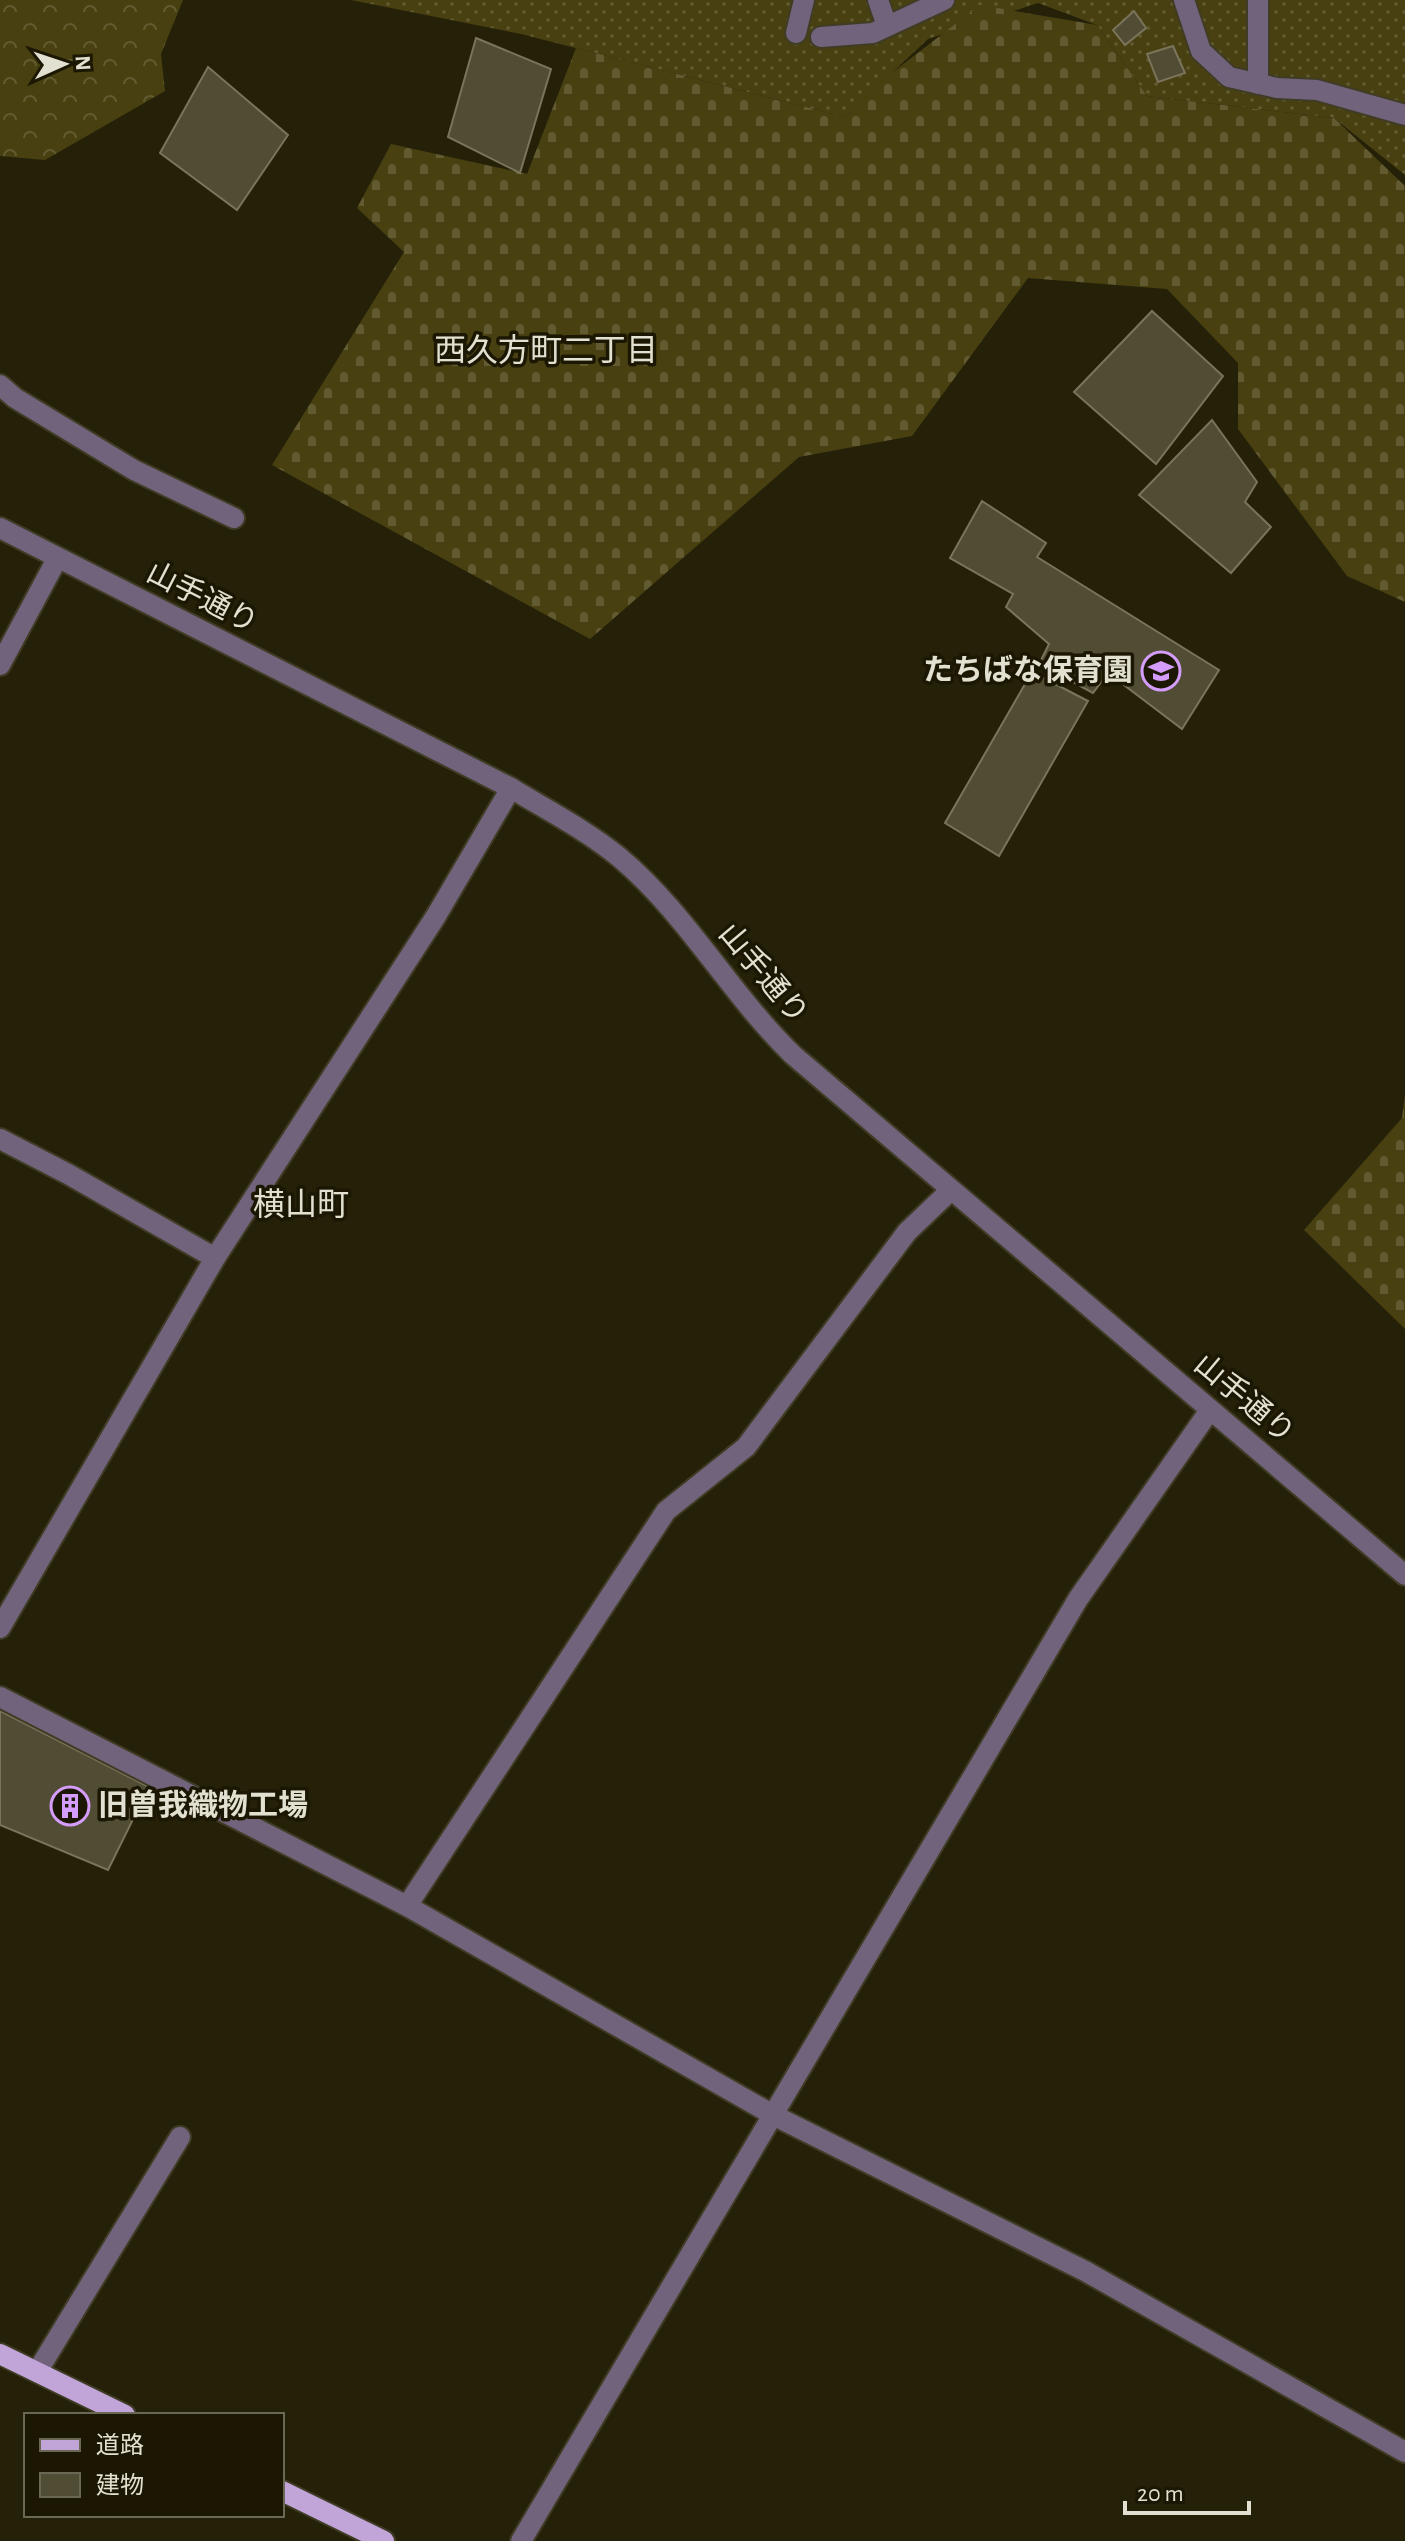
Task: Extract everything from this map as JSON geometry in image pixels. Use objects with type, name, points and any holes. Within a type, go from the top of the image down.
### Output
[{"type":"main road","points":[[0,2354],[121,2413]]},
{"type":"main road","points":[[284,2492],[384,2541]]},
{"type":"street","points":[[796,33],[804,0]]},
{"type":"street","points":[[878,0],[887,26]]},
{"type":"street","points":[[821,37],[873,33],[944,0]]},
{"type":"street","points":[[1184,0],[1201,51],[1229,77],[1277,88],[1317,90],[1405,115]]},
{"type":"street","points":[[1258,0],[1258,84]]},
{"type":"street","points":[[0,385],[15,398],[134,470],[234,518]]},
{"type":"street","name":"山手通り","points":[[0,528],[511,788],[592,837],[620,858],[684,926],[769,1032],[1405,1575]]},
{"type":"street","points":[[0,665],[57,559]]},
{"type":"street","points":[[2,1620],[215,1258],[436,916],[511,788]]},
{"type":"street","points":[[0,1139],[215,1258]]},
{"type":"street","points":[[407,1906],[666,1511],[746,1447],[907,1232],[951,1190]]},
{"type":"street","points":[[521,2541],[1078,1599],[1210,1410]]},
{"type":"street","points":[[0,1697],[407,1906],[775,2116],[1085,2271],[1405,2452]]},
{"type":"street","points":[[37,2372],[180,2137]]},
{"type":"green space","points":[[0,0],[183,0],[161,54],[165,91],[45,160],[0,156]]},
{"type":"green space","points":[[351,0],[1405,0],[1405,175],[1334,118],[1147,96],[1097,25],[1038,3],[928,39],[845,117],[521,34]]},
{"type":"green space","points":[[980,5],[1097,25],[1147,96],[1334,118],[1405,186],[1405,602],[1347,576],[1238,429],[1238,363],[1167,289],[1028,278],[912,436],[799,457],[590,639],[272,465],[404,252],[357,208],[391,144],[527,174],[576,48],[845,117],[889,75]]},
{"type":"green space","points":[[1405,1094],[1405,1329],[1304,1230],[1402,1118]]},
{"type":"building","points":[[1134,11],[1146,28],[1125,45],[1113,30]]},
{"type":"building","points":[[476,38],[551,69],[520,173],[448,137]]},
{"type":"building","points":[[1173,46],[1185,73],[1158,82],[1147,54]]},
{"type":"building","points":[[208,67],[288,135],[237,210],[160,153]]},
{"type":"building","points":[[1152,311],[1223,376],[1156,464],[1074,392]]},
{"type":"building","points":[[1212,420],[1257,482],[1245,502],[1271,527],[1231,573],[1139,495]]},
{"type":"building","points":[[982,501],[1046,543],[1037,557],[1219,670],[1182,729],[1108,673],[1093,693],[1039,664],[1049,644],[1006,607],[1013,594],[950,558]]},
{"type":"building","points":[[1032,672],[1088,701],[999,856],[945,823]]},
{"type":"building","name":"旧曽我織物工場","points":[[0,1711],[149,1787],[108,1870],[0,1825]]},
{"type":"place","name":"たちばな保育園","points":[[1161,671]]},
{"type":"place","name":"旧曽我織物工場","points":[[70,1806]]},
{"type":"district","name":"西久方町二丁目","points":[[546,351]]},
{"type":"district","name":"横山町","points":[[301,1205]]}]
